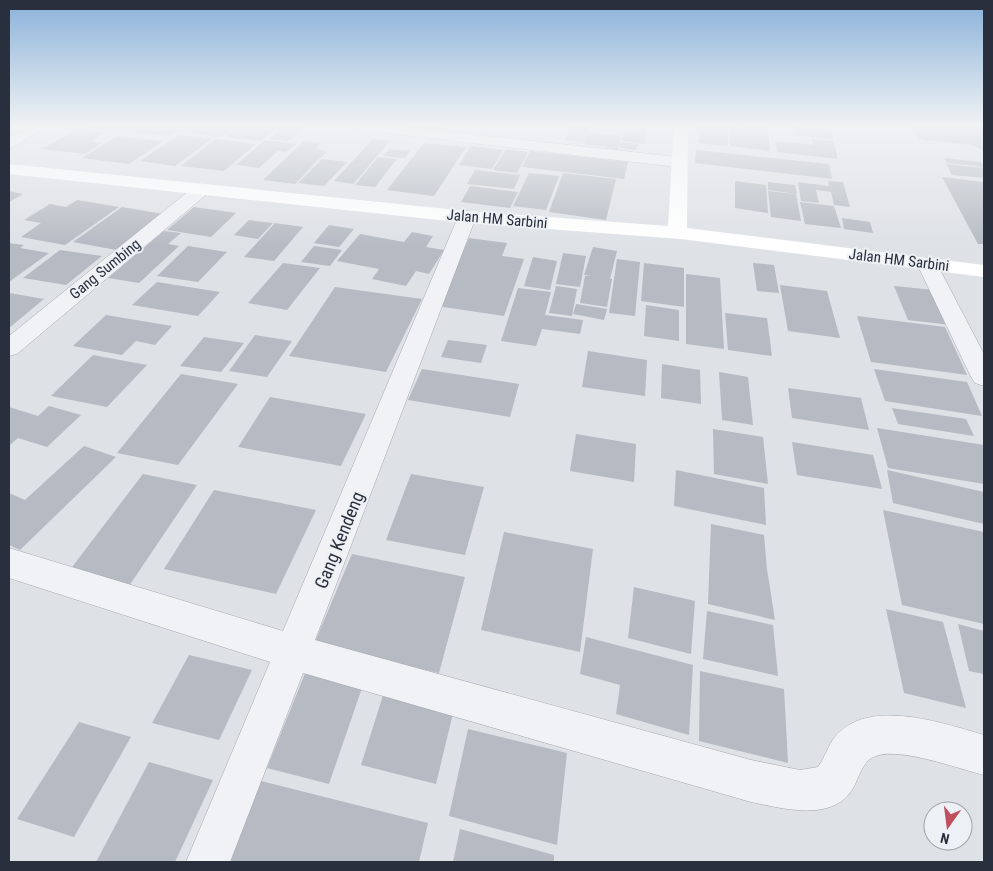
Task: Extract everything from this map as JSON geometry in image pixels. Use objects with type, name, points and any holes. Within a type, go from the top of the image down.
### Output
[{"type":"main road","points":[[677,233],[678,166]]},
{"type":"main road","name":"Jalan HM Sarbini","points":[[9,169],[468,217],[677,233],[984,271]]},
{"type":"street","name":"Gang Sumbing","points":[[9,348],[201,190]]},
{"type":"street","name":"Gang Kendeng","points":[[208,862],[468,217]]},
{"type":"street","points":[[926,264],[984,377]]},
{"type":"street","points":[[9,563],[294,652],[751,781],[800,791],[830,786],[840,772],[849,751],[869,736],[897,735],[943,743],[984,755]]},
{"type":"building","points":[[181,166],[230,166],[224,171]]},
{"type":"building","points":[[241,166],[262,166],[259,168]]},
{"type":"building","points":[[278,166],[313,166],[295,184],[263,180]]},
{"type":"building","points":[[315,166],[344,166],[324,186],[298,183]]},
{"type":"building","points":[[348,166],[369,166],[353,184],[334,181]]},
{"type":"building","points":[[371,166],[392,166],[375,187],[355,185]]},
{"type":"building","points":[[406,166],[454,166],[434,196],[387,190]]},
{"type":"building","points":[[464,166],[494,166],[492,169]]},
{"type":"building","points":[[496,166],[521,166],[517,173],[493,170]]},
{"type":"building","points":[[523,166],[627,166],[624,179],[522,167]]},
{"type":"building","points":[[718,166],[829,166],[832,179]]},
{"type":"building","points":[[947,166],[984,168],[984,178],[952,175]]},
{"type":"building","points":[[475,170],[520,175],[514,189],[467,184]]},
{"type":"building","points":[[529,173],[559,176],[546,210],[513,206]]},
{"type":"building","points":[[563,173],[616,179],[606,220],[549,212]]},
{"type":"building","points":[[942,177],[984,182],[984,244],[978,244]]},
{"type":"building","points":[[735,181],[766,185],[768,213],[735,208]]},
{"type":"building","points":[[828,181],[843,182],[850,207],[834,205],[831,192],[816,190],[819,203],[801,201],[798,182],[829,186]]},
{"type":"building","points":[[768,182],[795,185],[797,194],[768,190]]},
{"type":"building","points":[[470,186],[518,192],[510,208],[461,202]]},
{"type":"building","points":[[9,191],[23,194],[9,202]]},
{"type":"building","points":[[768,191],[796,194],[801,221],[771,217]]},
{"type":"building","points":[[77,200],[119,207],[65,245],[21,237],[41,223],[24,220],[50,204],[66,207]]},
{"type":"building","points":[[800,202],[834,206],[841,228],[805,224]]},
{"type":"building","points":[[122,207],[169,215],[122,251],[73,242]]},
{"type":"building","points":[[194,207],[236,213],[211,237],[167,230]]},
{"type":"building","points":[[842,218],[870,222],[873,233],[844,229]]},
{"type":"building","points":[[249,220],[273,223],[258,239],[234,235]]},
{"type":"building","points":[[275,223],[303,227],[274,261],[244,257]]},
{"type":"building","points":[[329,225],[354,229],[339,247],[314,243]]},
{"type":"building","points":[[164,231],[181,233],[168,244],[179,246],[139,283],[108,278]]},
{"type":"building","points":[[412,232],[433,236],[426,247],[444,250],[429,274],[416,271],[406,286],[372,279],[379,269],[337,261],[360,234],[404,242]]},
{"type":"building","points":[[469,238],[507,243],[502,256],[524,259],[504,316],[437,306]]},
{"type":"building","points":[[9,243],[24,245],[20,248],[49,253],[9,282]]},
{"type":"building","points":[[188,246],[227,252],[198,282],[157,276]]},
{"type":"building","points":[[314,246],[342,250],[330,266],[301,262]]},
{"type":"building","points":[[593,247],[617,251],[610,279],[612,279],[607,307],[580,303],[585,276],[591,276],[584,275]]},
{"type":"building","points":[[60,250],[102,256],[66,285],[23,278]]},
{"type":"building","points":[[563,253],[586,256],[580,287],[556,284]]},
{"type":"building","points":[[533,257],[557,261],[550,290],[524,286]]},
{"type":"building","points":[[617,259],[640,262],[635,316],[609,313]]},
{"type":"building","points":[[283,263],[320,268],[287,310],[248,303]]},
{"type":"building","points":[[644,263],[684,268],[684,307],[641,301]]},
{"type":"building","points":[[753,263],[774,265],[779,293],[757,291]]},
{"type":"building","points":[[686,274],[720,278],[724,349],[686,344]]},
{"type":"building","points":[[157,282],[220,292],[198,316],[132,305]]},
{"type":"building","points":[[780,285],[827,291],[840,338],[788,331]]},
{"type":"building","points":[[556,286],[577,289],[572,316],[549,313]]},
{"type":"building","points":[[894,286],[934,290],[951,325],[908,320]]},
{"type":"building","points":[[335,287],[422,299],[386,372],[289,356]]},
{"type":"building","points":[[518,288],[551,292],[545,315],[583,320],[580,334],[542,329],[536,346],[501,341]]},
{"type":"building","points":[[9,293],[44,299],[9,328]]},
{"type":"building","points":[[576,304],[607,309],[604,320],[573,314]]},
{"type":"building","points":[[646,305],[679,310],[679,341],[644,336]]},
{"type":"building","points":[[725,313],[767,318],[772,356],[728,350]]},
{"type":"building","points":[[106,315],[172,326],[155,345],[136,341],[122,355],[73,346]]},
{"type":"building","points":[[857,316],[945,327],[967,375],[871,362]]},
{"type":"building","points":[[255,335],[292,341],[267,377],[229,371]]},
{"type":"building","points":[[204,337],[244,343],[221,372],[180,366]]},
{"type":"building","points":[[448,340],[487,345],[481,363],[441,357]]},
{"type":"building","points":[[588,351],[647,360],[645,396],[582,387]]},
{"type":"building","points":[[93,355],[147,365],[107,407],[51,396]]},
{"type":"building","points":[[662,364],[700,370],[701,404],[661,398]]},
{"type":"building","points":[[422,369],[519,384],[510,417],[408,400]]},
{"type":"building","points":[[874,369],[967,382],[982,416],[885,401]]},
{"type":"building","points":[[719,372],[748,377],[753,425],[722,420]]},
{"type":"building","points":[[181,374],[238,384],[178,465],[117,453]]},
{"type":"building","points":[[788,388],[861,398],[869,430],[792,418]]},
{"type":"building","points":[[270,397],[366,414],[341,466],[238,447]]},
{"type":"building","points":[[49,406],[81,415],[47,447],[18,438],[9,446],[9,407],[38,416]]},
{"type":"building","points":[[892,408],[966,419],[974,436],[898,424]]},
{"type":"building","points":[[877,428],[984,445],[984,484],[888,468]]},
{"type":"building","points":[[713,429],[763,437],[768,484],[714,474]]},
{"type":"building","points":[[576,434],[636,444],[634,482],[570,471]]},
{"type":"building","points":[[792,442],[873,455],[882,489],[797,475]]},
{"type":"building","points":[[84,446],[116,457],[20,550],[9,545],[9,493],[25,500]]},
{"type":"building","points":[[676,470],[764,488],[766,525],[674,506]]},
{"type":"building","points":[[887,470],[984,492],[984,524],[893,503]]},
{"type":"building","points":[[143,474],[197,485],[127,589],[66,575]]},
{"type":"building","points":[[411,474],[484,487],[465,555],[386,540]]},
{"type":"building","points":[[214,490],[316,510],[276,594],[164,569]]},
{"type":"building","points":[[883,510],[984,532],[984,624],[902,605]]},
{"type":"building","points":[[711,524],[764,535],[775,620],[708,604]]},
{"type":"building","points":[[504,532],[593,549],[580,652],[481,630]]},
{"type":"building","points":[[352,554],[465,577],[439,673],[314,644]]},
{"type":"building","points":[[634,587],[695,601],[691,654],[628,638]]},
{"type":"building","points":[[886,609],[943,622],[966,708],[904,693]]},
{"type":"building","points":[[707,611],[773,625],[778,676],[703,659]]},
{"type":"building","points":[[958,624],[984,631],[984,674],[969,671]]},
{"type":"building","points":[[586,637],[693,665],[689,735],[616,714],[620,685],[580,674]]},
{"type":"building","points":[[189,655],[252,670],[219,740],[152,723]]},
{"type":"building","points":[[306,671],[363,685],[329,784],[267,768]]},
{"type":"building","points":[[700,671],[784,689],[788,763],[699,741]]},
{"type":"building","points":[[385,689],[455,705],[436,784],[361,765]]},
{"type":"building","points":[[79,722],[131,737],[74,837],[17,819]]},
{"type":"building","points":[[468,729],[567,753],[557,845],[449,816]]},
{"type":"building","points":[[149,762],[213,780],[175,862],[96,862]]},
{"type":"building","points":[[261,781],[428,823],[419,862],[229,862]]},
{"type":"building","points":[[460,829],[554,855],[554,862],[453,862]]}]
